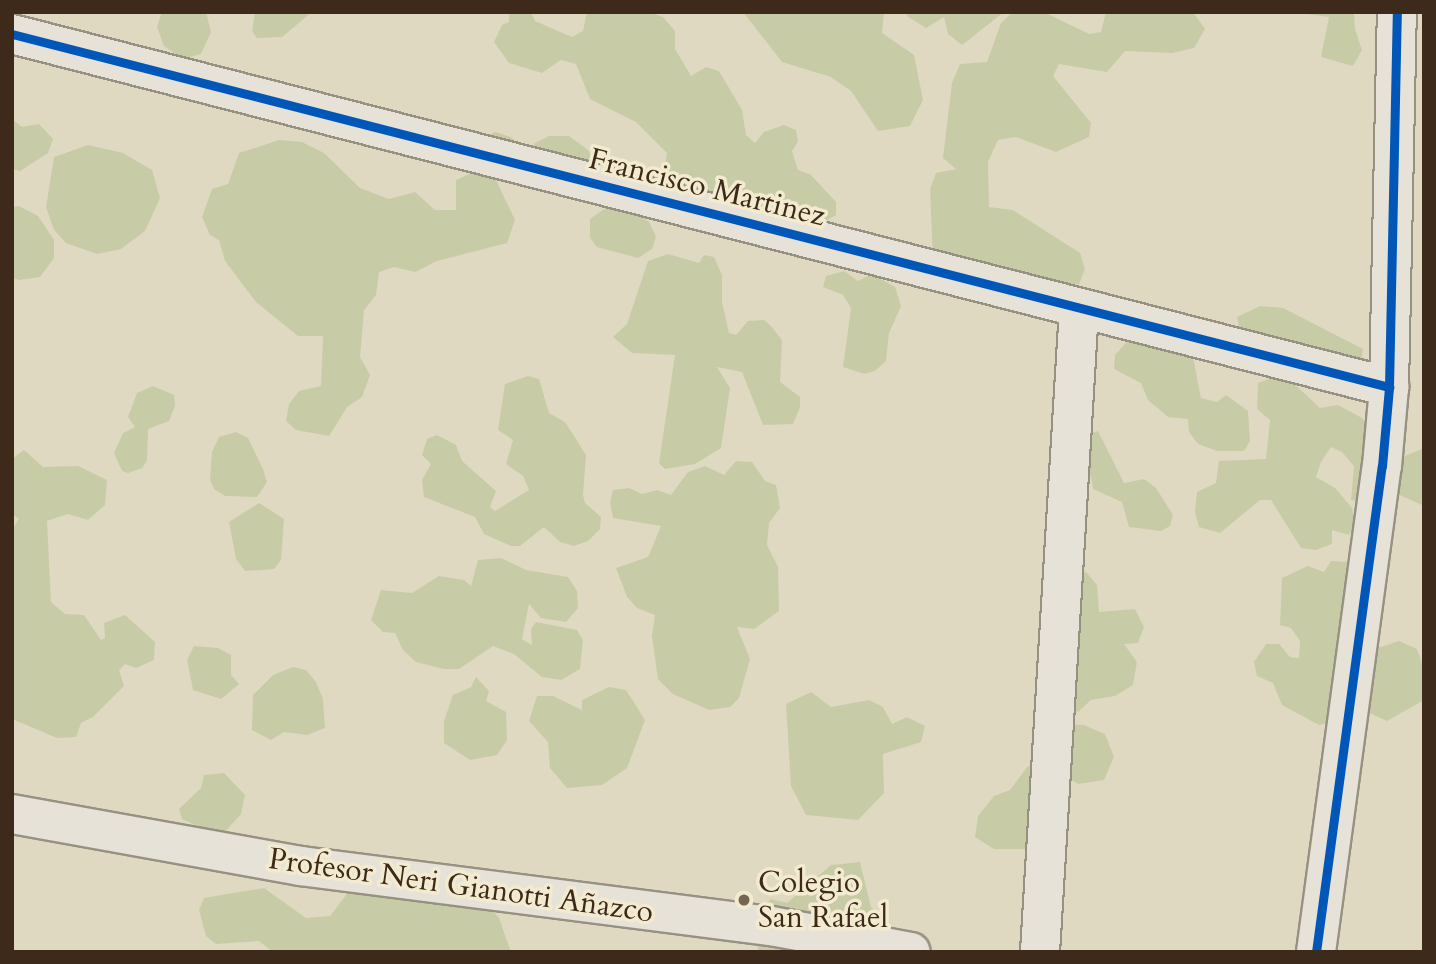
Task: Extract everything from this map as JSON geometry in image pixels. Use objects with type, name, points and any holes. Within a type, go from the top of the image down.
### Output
[{"type":"street","points":[[1315,952],[1382,466],[1389,387],[1397,12]]},
{"type":"street","name":"Francisco Martinez","points":[[12,34],[1389,387]]},
{"type":"street","points":[[1040,952],[1079,308]]},
{"type":"street","name":"Profesor Neri Gianotti Añazco","points":[[12,814],[302,866],[771,926],[911,952]]},
{"type":"green space","points":[[162,12],[206,12],[211,32],[201,54],[183,59],[164,46],[157,27]]},
{"type":"green space","points":[[255,12],[312,12],[282,37],[257,38],[252,31]]},
{"type":"green space","points":[[509,12],[531,12],[535,21],[572,37],[583,31],[587,12],[648,12],[663,17],[675,31],[675,49],[691,76],[706,67],[719,71],[742,110],[746,135],[755,143],[764,132],[784,125],[796,130],[798,142],[792,151],[798,170],[811,175],[836,202],[836,215],[820,224],[677,189],[665,166],[667,153],[636,122],[590,99],[576,64],[561,60],[542,73],[509,63],[494,42],[502,25],[509,22]]},
{"type":"green space","points":[[743,12],[884,12],[882,33],[914,55],[923,100],[910,126],[878,131],[851,91],[831,77],[782,62]]},
{"type":"green space","points":[[908,12],[1004,12],[962,45],[948,34],[944,17],[926,28],[907,16]]},
{"type":"green space","points":[[1013,12],[1044,12],[1089,34],[1101,32],[1106,12],[1193,12],[1205,29],[1194,48],[1172,53],[1125,51],[1107,72],[1059,64],[1053,76],[1091,123],[1089,137],[1056,152],[1016,137],[998,140],[988,162],[989,207],[1013,210],[1080,253],[1085,269],[1079,284],[1043,290],[933,258],[930,189],[936,173],[956,169],[943,158],[952,83],[960,64],[987,62],[1001,23]]},
{"type":"green space","points":[[1291,12],[1360,12],[1354,14],[1355,29],[1362,50],[1353,66],[1321,57],[1329,17]]},
{"type":"green space","points":[[12,119],[22,127],[39,124],[53,139],[48,153],[20,171],[12,169]]},
{"type":"green space","points":[[496,132],[511,137],[529,156],[535,143],[549,136],[569,136],[588,150],[597,166],[585,188],[530,175],[522,162],[500,172],[470,161],[471,142]]},
{"type":"green space","points":[[279,140],[302,142],[324,153],[360,188],[389,199],[415,192],[435,210],[456,210],[456,180],[476,171],[495,178],[515,220],[507,243],[437,261],[415,272],[394,267],[379,272],[376,295],[364,310],[360,357],[370,375],[362,397],[347,407],[329,436],[296,430],[286,421],[289,404],[299,391],[321,386],[323,336],[298,336],[256,302],[225,261],[219,240],[210,235],[202,217],[212,189],[228,184],[239,153]]},
{"type":"green space","points":[[88,145],[123,153],[152,170],[160,198],[145,231],[121,249],[97,254],[66,243],[54,230],[46,207],[54,157]]},
{"type":"green space","points":[[19,206],[38,216],[54,240],[54,258],[40,277],[20,280],[12,278],[12,207]]},
{"type":"green space","points":[[609,206],[633,211],[649,222],[656,237],[652,249],[638,258],[597,247],[590,238],[590,219]]},
{"type":"green space","points":[[668,254],[699,263],[704,255],[714,257],[722,275],[722,302],[729,333],[736,335],[748,321],[764,320],[771,326],[782,340],[780,382],[800,397],[800,407],[793,424],[763,425],[742,372],[717,367],[730,388],[721,448],[695,464],[665,469],[659,463],[675,355],[632,353],[613,337],[627,324],[648,261]]},
{"type":"green space","points":[[844,271],[858,281],[872,274],[895,287],[901,306],[889,333],[886,361],[875,371],[864,374],[843,367],[851,308],[843,295],[823,287],[826,276]]},
{"type":"green space","points":[[1260,306],[1283,308],[1363,349],[1361,363],[1241,338],[1237,317]]},
{"type":"green space","points":[[1147,319],[1192,352],[1201,398],[1217,402],[1226,395],[1248,411],[1250,441],[1244,451],[1217,451],[1198,444],[1189,432],[1188,419],[1168,417],[1148,400],[1141,383],[1114,369],[1115,355]]},
{"type":"green space","points":[[528,376],[539,379],[549,413],[565,422],[586,455],[583,495],[585,503],[601,517],[600,529],[588,541],[574,546],[560,542],[544,527],[520,546],[511,546],[484,534],[475,517],[424,497],[422,480],[431,464],[422,455],[427,439],[437,435],[456,445],[462,461],[496,491],[490,507],[495,511],[529,490],[523,476],[506,464],[513,440],[498,430],[505,384]]},
{"type":"green space","points":[[1278,376],[1291,381],[1320,408],[1338,405],[1362,418],[1371,429],[1366,502],[1351,500],[1354,466],[1342,452],[1331,447],[1321,462],[1316,477],[1335,488],[1352,508],[1355,520],[1349,535],[1332,530],[1332,544],[1316,550],[1301,548],[1271,500],[1260,500],[1220,533],[1199,527],[1195,512],[1197,492],[1216,483],[1219,461],[1266,459],[1270,420],[1257,409],[1258,383]]},
{"type":"green space","points":[[153,386],[174,395],[175,406],[169,421],[148,429],[147,460],[142,468],[128,473],[122,471],[114,453],[123,433],[135,427],[128,417],[137,393]]},
{"type":"green space","points":[[1098,431],[1124,483],[1144,479],[1156,488],[1173,515],[1170,526],[1161,531],[1129,527],[1122,502],[1093,489],[1091,476],[1078,471],[1080,437]]},
{"type":"green space","points":[[236,432],[248,438],[263,469],[267,482],[257,497],[225,496],[214,489],[210,480],[212,452],[219,437]]},
{"type":"green space","points":[[1424,448],[1424,506],[1393,492],[1393,461]]},
{"type":"green space","points":[[24,450],[43,467],[78,466],[107,480],[105,505],[88,520],[68,514],[47,521],[51,602],[65,614],[84,615],[101,640],[105,638],[104,623],[125,615],[155,642],[154,660],[136,668],[125,664],[119,670],[124,686],[93,717],[81,723],[76,737],[57,738],[12,719],[12,529],[19,519],[12,514],[12,459]]},
{"type":"green space","points":[[736,461],[752,462],[765,481],[776,485],[780,508],[769,523],[767,545],[778,567],[779,611],[754,629],[737,627],[750,659],[739,698],[730,707],[709,710],[673,694],[658,679],[652,636],[655,615],[637,608],[627,597],[616,568],[648,557],[661,526],[613,518],[610,502],[613,490],[629,488],[642,494],[657,490],[671,495],[688,472],[705,466],[724,475]]},
{"type":"green space","points":[[259,503],[284,519],[281,560],[274,569],[245,571],[236,559],[229,522]]},
{"type":"green space","points":[[501,558],[526,570],[568,577],[577,591],[578,608],[566,622],[541,618],[529,604],[522,639],[532,645],[531,629],[536,622],[577,630],[583,640],[580,669],[561,680],[542,677],[514,654],[493,646],[459,669],[444,669],[416,662],[403,650],[395,633],[383,632],[371,620],[381,590],[412,593],[439,576],[464,580],[471,586],[478,560]]},
{"type":"green space","points":[[1331,561],[1348,562],[1357,570],[1375,649],[1399,641],[1417,649],[1424,669],[1424,700],[1387,721],[1361,709],[1354,716],[1319,725],[1282,705],[1273,683],[1257,676],[1254,662],[1266,644],[1279,644],[1290,657],[1299,658],[1300,641],[1291,628],[1280,625],[1282,578],[1308,566],[1324,572]]},
{"type":"green space","points":[[1071,567],[1087,573],[1097,585],[1099,612],[1135,609],[1144,627],[1138,643],[1124,644],[1137,662],[1133,685],[1115,696],[1091,700],[1078,712],[1060,700]]},
{"type":"green space","points":[[194,646],[218,648],[231,655],[231,675],[239,684],[221,699],[193,690],[187,660]]},
{"type":"green space","points":[[293,667],[306,670],[316,682],[323,699],[325,728],[307,735],[284,732],[271,740],[252,730],[253,695],[273,675]]},
{"type":"green space","points":[[476,677],[489,691],[486,701],[506,712],[507,740],[497,755],[470,760],[444,743],[444,721],[453,695],[471,687]]},
{"type":"green space","points":[[609,687],[626,690],[645,720],[627,768],[602,785],[567,788],[550,768],[548,742],[529,721],[537,696],[553,696],[582,710],[582,700]]},
{"type":"green space","points":[[811,692],[831,707],[869,700],[883,707],[892,724],[907,717],[925,726],[921,742],[883,754],[884,793],[858,820],[806,815],[791,786],[786,704]]},
{"type":"green space","points":[[1060,724],[1084,725],[1105,734],[1114,757],[1104,780],[1078,784],[1068,778],[1033,849],[994,849],[975,837],[978,816],[994,796],[1010,790],[1028,766],[1037,768]]},
{"type":"green space","points":[[224,773],[245,795],[241,814],[221,836],[182,819],[179,809],[201,788],[204,775]]},
{"type":"green space","points":[[373,860],[487,905],[499,918],[511,952],[273,952],[259,941],[216,944],[206,936],[199,910],[204,898],[264,888],[306,918],[330,916]]},
{"type":"green space","points":[[860,862],[871,907],[897,932],[906,952],[759,952],[754,936],[760,909],[771,899],[787,903],[831,865]]},
{"type":"cycle path","points":[[1316,952],[1382,466],[1389,387],[1397,12]]},
{"type":"cycle path","points":[[12,34],[1389,387]]},
{"type":"place","name":"Colegio San Rafael","points":[[744,900]]}]
